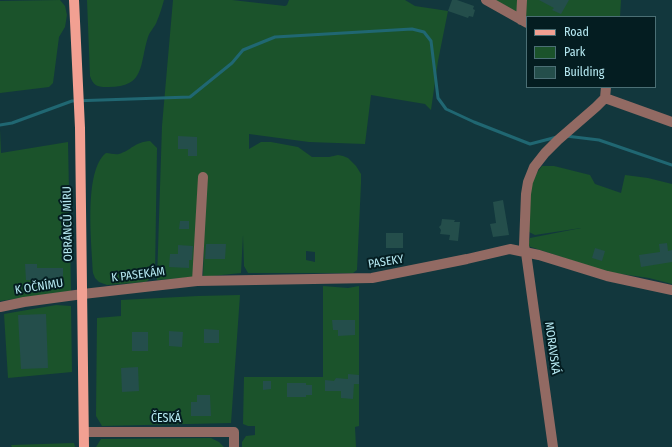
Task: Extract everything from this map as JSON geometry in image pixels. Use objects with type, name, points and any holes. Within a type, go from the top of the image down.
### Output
[{"type":"main road","name":"OBRÁNCŮ MÍRU","points":[[74,0],[80,128],[84,447]]},
{"type":"street","points":[[486,0],[524,21]]},
{"type":"street","points":[[522,0],[524,21]]},
{"type":"street","points":[[526,253],[524,237],[526,194],[528,182],[534,167],[558,140],[596,108],[605,98],[606,88]]},
{"type":"street","points":[[605,98],[672,122]]},
{"type":"street","points":[[197,281],[203,177]]},
{"type":"street","name":"PASEKY","points":[[247,280],[372,278],[460,261],[510,249],[566,263],[607,276],[672,290]]},
{"type":"street","name":"MORAVSKÁ","points":[[526,253],[553,447]]},
{"type":"street","name":"K PASEKÁM","points":[[83,294],[197,281],[247,280]]},
{"type":"street","name":"K OČNÍMU","points":[[0,307],[83,294]]},
{"type":"street","name":"ČESKÁ","points":[[84,432],[234,432],[234,447]]},
{"type":"green space","points":[[60,0],[65,6],[67,15],[65,27],[59,37],[53,83],[49,87],[0,93],[0,1]]},
{"type":"green space","points":[[87,0],[164,0],[156,23],[148,37],[139,73],[128,84],[103,87],[96,85],[91,79]]},
{"type":"green space","points":[[173,0],[232,0],[285,6],[289,0],[405,0],[415,6],[448,11],[438,61],[431,110],[425,104],[371,95],[365,144],[309,142],[249,134],[249,149],[261,142],[271,142],[298,147],[312,157],[343,156],[348,158],[356,166],[361,174],[361,183],[357,270],[353,273],[248,273],[244,266],[243,235],[241,273],[203,277],[204,244],[196,277],[157,280],[162,126]],"holes":[[[306,251],[315,252],[315,262],[306,260]]]},
{"type":"green space","points":[[493,0],[621,0],[620,16],[526,16],[526,18]]},
{"type":"green space","points":[[0,129],[1,153],[68,142],[71,291],[0,301]]},
{"type":"green space","points":[[150,141],[157,148],[155,274],[146,282],[107,285],[99,282],[93,273],[90,210],[94,176],[99,162],[106,153],[119,154],[137,144]]},
{"type":"green space","points":[[542,166],[554,166],[590,175],[595,184],[621,193],[625,175],[648,178],[672,184],[672,284],[649,278],[607,272],[528,246],[530,238],[581,228],[535,235],[529,232],[529,206],[531,189],[533,181]]},
{"type":"green space","points":[[323,286],[348,288],[359,286],[359,426],[355,427],[356,447],[242,447],[242,442],[246,436],[255,435],[255,426],[243,424],[244,377],[323,377]]},
{"type":"green space","points":[[240,295],[231,423],[102,426],[96,416],[97,318],[121,316],[121,300]]},
{"type":"green space","points":[[56,305],[71,306],[72,372],[8,378],[4,314]]},
{"type":"green space","points":[[211,438],[219,442],[224,447],[96,447],[101,439]]},
{"type":"green space","points":[[74,443],[75,447],[12,447],[11,445]]},
{"type":"building","points":[[452,0],[457,0],[474,6],[473,9],[475,10],[473,17],[469,16],[468,18],[448,11]]},
{"type":"building","points":[[539,0],[569,0],[561,14],[552,10],[554,8]]},
{"type":"building","points":[[178,136],[197,137],[197,156],[188,156],[188,149],[178,149]]},
{"type":"building","points":[[503,200],[509,235],[493,237],[490,224],[496,223],[493,202]]},
{"type":"building","points":[[442,219],[460,222],[458,241],[449,240],[450,235],[440,234],[441,230],[439,227]]},
{"type":"building","points":[[180,221],[189,221],[189,229],[179,229]]},
{"type":"building","points":[[386,233],[403,233],[403,248],[386,248]]},
{"type":"building","points":[[667,243],[668,251],[672,250],[672,262],[641,267],[639,255],[660,252],[659,244]]},
{"type":"building","points":[[206,244],[226,244],[225,259],[205,259]]},
{"type":"building","points":[[178,245],[193,246],[192,260],[189,260],[189,268],[169,267],[170,254],[178,254]]},
{"type":"building","points":[[595,248],[605,251],[602,261],[592,258]]},
{"type":"building","points":[[25,264],[37,264],[37,268],[63,268],[63,283],[49,283],[49,280],[26,280]]},
{"type":"building","points":[[46,314],[48,368],[21,369],[18,315]]},
{"type":"building","points":[[332,320],[355,320],[355,335],[338,336],[338,330],[333,330]]},
{"type":"building","points":[[204,329],[219,330],[219,343],[204,343]]},
{"type":"building","points":[[169,331],[183,332],[182,347],[169,346]]},
{"type":"building","points":[[132,332],[148,332],[148,351],[132,351]]},
{"type":"building","points":[[138,367],[139,391],[122,392],[121,368]]},
{"type":"building","points":[[348,374],[359,375],[359,384],[354,384],[353,399],[341,398],[341,391],[325,391],[325,380],[334,381],[336,378],[348,379]]},
{"type":"building","points":[[263,381],[271,381],[271,389],[263,390]]},
{"type":"building","points":[[287,383],[306,383],[306,385],[312,385],[312,395],[306,395],[306,397],[287,397]]},
{"type":"building","points":[[197,395],[210,395],[211,416],[191,416],[191,402],[197,402]]},
{"type":"waterway","points":[[0,125],[12,123],[72,101],[190,97],[232,63],[243,50],[275,37],[412,29],[424,32],[431,41],[438,98],[446,109],[474,122],[530,144],[557,137]]},
{"type":"waterway","points":[[566,136],[599,140],[672,165]]}]
